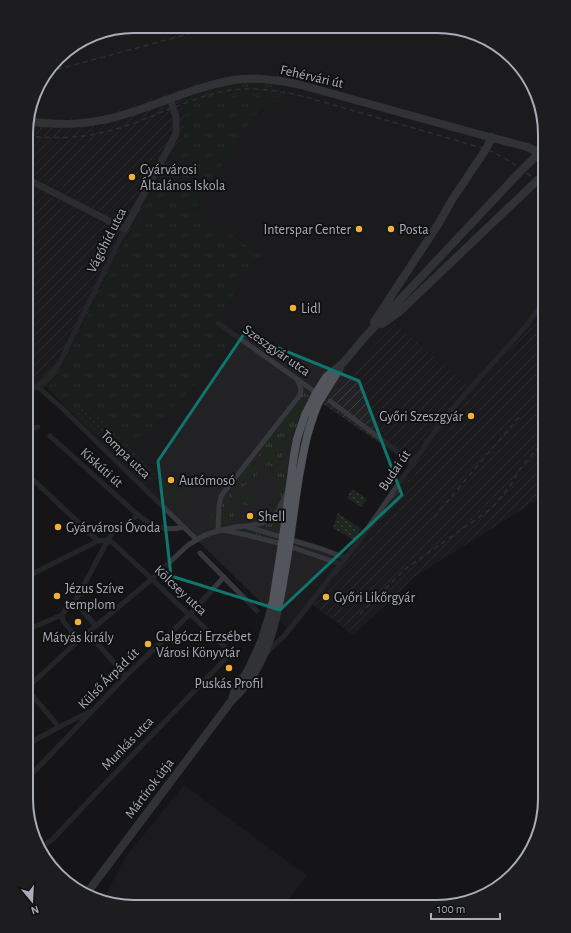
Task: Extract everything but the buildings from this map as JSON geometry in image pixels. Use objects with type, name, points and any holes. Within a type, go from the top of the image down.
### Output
[{"type":"main road","name":"Fehérvári út","points":[[34,122],[71,124],[91,122],[129,113],[208,86],[247,79],[278,80],[527,146],[538,147]]},
{"type":"main road","points":[[364,338],[439,223],[492,137]]},
{"type":"main road","name":"Fehérvári út","points":[[527,146],[538,152]]},
{"type":"main road","points":[[286,542],[291,482],[297,439],[305,415],[344,362],[364,338],[538,154]]},
{"type":"main road","points":[[364,338],[399,312],[538,180]]},
{"type":"main road","points":[[286,542],[306,442],[318,406],[319,395]]},
{"type":"main road","name":"Mártírok útja","points":[[89,889],[232,700],[240,693],[253,675],[273,632],[278,611],[286,542]]},
{"type":"main road","name":"Mártírok útja","points":[[232,700],[235,690],[247,672],[257,652],[266,628],[286,542]]},
{"type":"street","name":"Vágóhíd utca","points":[[37,386],[47,379],[59,364],[125,229],[176,134],[176,117],[170,98]]},
{"type":"street","points":[[33,182],[125,229]]},
{"type":"street","name":"Budai út","points":[[263,655],[284,636],[298,620],[346,558],[368,529],[444,418],[527,325],[538,309]]},
{"type":"street","name":"Szeszgyár utca","points":[[218,323],[319,395]]},
{"type":"street","points":[[220,530],[219,507],[221,496],[298,398],[301,389],[297,379]]},
{"type":"street","points":[[33,388],[37,386]]},
{"type":"street","name":"Tompa utca","points":[[37,386],[197,540]]},
{"type":"street","points":[[330,401],[413,463]]},
{"type":"street","points":[[33,428],[38,427]]},
{"type":"street","name":"Kiskúti út","points":[[50,436],[149,524],[162,528],[175,529],[183,526]]},
{"type":"street","points":[[33,480],[98,541]]},
{"type":"street","points":[[33,682],[188,545],[206,535],[220,530],[264,523],[277,513],[291,482]]},
{"type":"street","points":[[33,627],[62,615],[66,609],[73,605],[113,532],[138,515]]},
{"type":"street","points":[[247,526],[341,564]]},
{"type":"street","points":[[220,530],[322,549],[346,558]]},
{"type":"street","points":[[34,573],[98,541],[108,540]]},
{"type":"street","name":"Kölcsey utca","points":[[108,540],[152,578],[186,612],[190,614],[231,653]]},
{"type":"street","points":[[200,553],[257,611]]},
{"type":"street","name":"Külső Árpád út","points":[[33,773],[126,676],[190,614],[224,577]]},
{"type":"street","points":[[73,605],[80,607],[96,626]]},
{"type":"street","points":[[62,615],[63,621],[79,640]]},
{"type":"street","points":[[88,633],[126,676]]},
{"type":"street","name":"Munkás utca","points":[[44,845],[52,839],[231,653]]},
{"type":"street","points":[[33,696],[59,727]]},
{"type":"street","points":[[33,741],[93,710]]},
{"type":"highlighted area","points":[[244,334],[359,381],[402,495],[280,610],[171,576],[158,461]]},
{"type":"shaded area","points":[[127,33],[437,33],[463,36],[488,47],[498,54],[517,73],[530,95],[535,108],[538,127],[538,315],[502,360],[473,390],[395,323],[328,397],[323,404],[306,454],[295,539],[348,558],[291,632],[201,544],[121,462],[242,336],[217,316],[261,255],[193,208],[198,203],[254,116],[265,110],[263,103],[282,100],[282,75],[250,73],[235,74],[180,88],[125,109],[99,115],[63,119],[35,117],[41,95],[58,67],[67,58],[89,43],[108,36]]},
{"type":"shaded area","points":[[180,88],[186,116],[184,134],[122,247],[60,371],[46,387],[33,392],[33,134],[35,117],[63,119],[77,118],[109,113]]},
{"type":"shaded area","points":[[538,315],[538,499],[417,575],[353,635],[312,604],[412,469],[387,448],[323,404],[395,323],[473,390],[502,360]]},
{"type":"shaded area","points":[[184,785],[307,876],[288,900],[134,900],[105,896],[124,859]]},
{"type":"green space","points":[[250,73],[282,75],[281,103],[264,103],[265,109],[254,116],[198,203],[193,208],[261,255],[218,316],[242,336],[121,462],[46,387],[60,371],[122,247],[184,134],[186,116],[180,88],[235,74]]},
{"type":"green space","points":[[303,393],[309,394],[309,398],[292,442],[273,466],[266,465],[261,460],[259,451],[293,407],[297,408],[299,405],[298,401]]},
{"type":"green space","points":[[83,404],[119,437],[110,445],[76,412]]},
{"type":"green space","points":[[124,444],[159,474],[151,485],[115,453]]},
{"type":"green space","points":[[288,457],[289,459],[279,508],[267,519],[258,523],[229,524],[223,522],[221,517],[224,497],[225,494],[228,493],[231,493],[232,497],[228,498],[229,511],[233,512],[234,523],[260,521],[266,518],[278,504],[281,496],[275,478],[275,470]]},
{"type":"green space","points":[[250,464],[256,464],[259,467],[256,476],[245,485],[239,488],[234,488],[234,485]]},
{"type":"green space","points":[[163,478],[185,495],[175,506],[154,489]]},
{"type":"green space","points":[[352,489],[367,499],[361,507],[347,498]]},
{"type":"green space","points":[[254,496],[260,501],[257,504],[242,504],[242,497]]},
{"type":"green space","points":[[217,509],[214,526],[198,534]]},
{"type":"green space","points":[[283,512],[280,533],[259,528],[272,522]]},
{"type":"green space","points":[[338,513],[361,529],[353,540],[333,528]]},
{"type":"green space","points":[[231,529],[246,529],[277,539],[275,541],[247,532],[232,531]]},
{"type":"railway","points":[[56,70],[192,33]]},
{"type":"railway","points":[[33,136],[68,137],[89,135],[124,127],[215,93],[240,89],[268,90],[306,97],[486,149],[517,166],[538,182]]},
{"type":"railway","points":[[434,517],[520,416]]},
{"type":"railway","points":[[360,614],[405,569],[491,509],[510,486],[522,466],[538,448]]},
{"type":"place","name":"Gyárvárosi Általános Iskola","points":[[132,177]]},
{"type":"place","name":"Interspar Center","points":[[359,229]]},
{"type":"place","name":"Posta","points":[[391,229]]},
{"type":"place","name":"Lidl","points":[[293,308]]},
{"type":"place","name":"Győri Szeszgyár","points":[[471,416]]},
{"type":"place","name":"Autómosó","points":[[171,480]]},
{"type":"place","name":"Shell","points":[[250,516]]},
{"type":"place","name":"Gyárvárosi Óvoda","points":[[58,527]]},
{"type":"place","name":"Jézus Szíve templom","points":[[57,596]]},
{"type":"place","name":"Győri Likőrgyár","points":[[326,597]]},
{"type":"place","name":"Mátyás király","points":[[78,622]]},
{"type":"place","name":"Galgóczi Erzsébet Városi Könyvtár","points":[[148,644]]},
{"type":"place","name":"Puskás Profil","points":[[229,668]]}]
